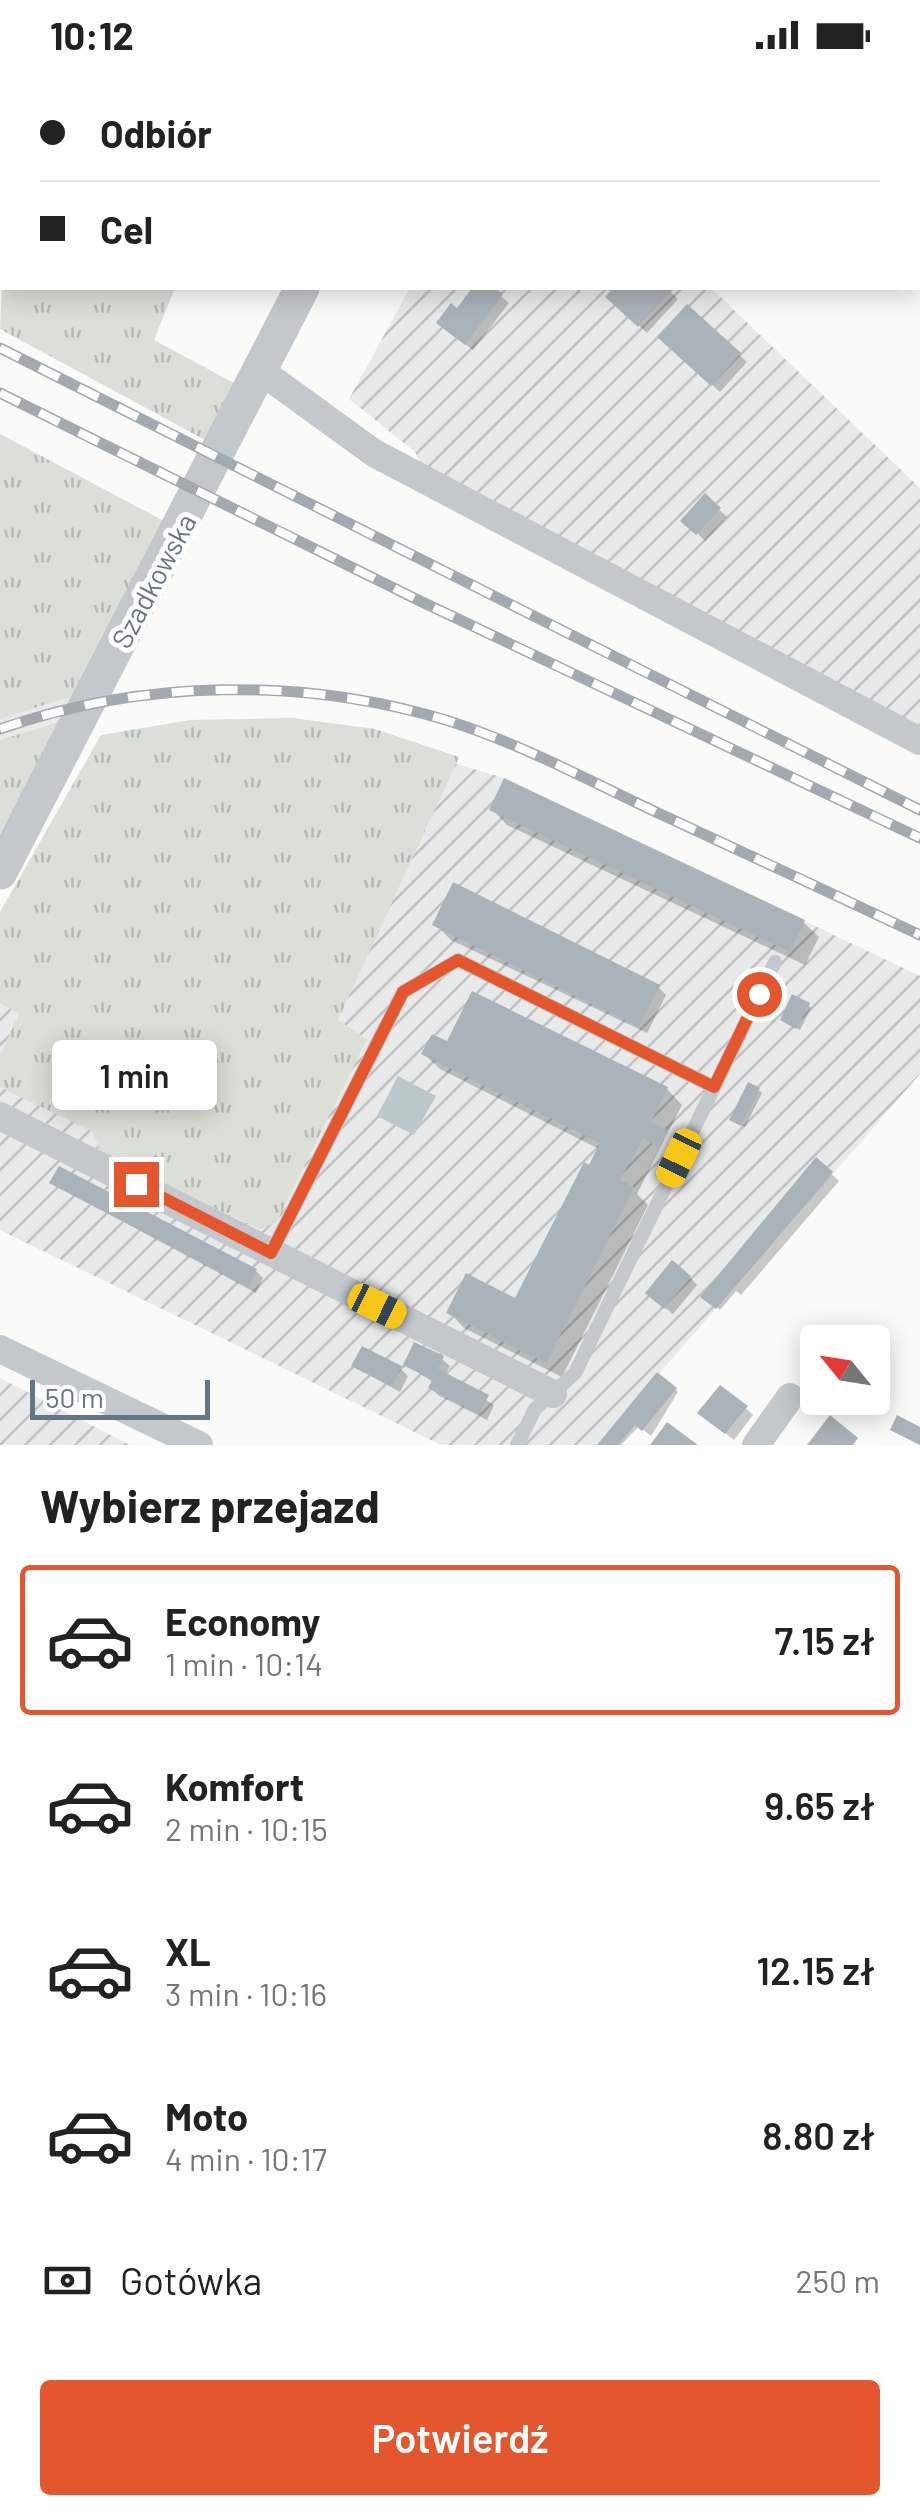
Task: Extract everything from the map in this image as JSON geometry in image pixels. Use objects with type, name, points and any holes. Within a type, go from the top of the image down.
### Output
[{"type":"street","name":"Szadkowska","points":[[0,872],[301,290]]},
{"type":"street","points":[[261,371],[374,452],[920,741]]},
{"type":"street","points":[[0,1116],[553,1394]]},
{"type":"street","points":[[0,1349],[199,1445]]},
{"type":"street","points":[[756,1445],[790,1397]]},
{"type":"lane","points":[[271,1253],[403,992],[458,960],[714,1087]]},
{"type":"lane","points":[[517,1445],[535,1409],[575,1373],[774,962]]},
{"type":"shaded area","points":[[409,290],[713,290],[920,488],[920,732],[422,465],[415,452],[349,399]]},
{"type":"shaded area","points":[[73,696],[61,721],[0,740],[0,719]]},
{"type":"shaded area","points":[[386,743],[504,778],[920,976],[920,1074],[597,1445],[441,1445],[0,1230],[0,1002]]},
{"type":"shaded area","points":[[398,1076],[436,1096],[414,1135],[377,1116]]},
{"type":"shaded area","points":[[0,1378],[130,1445],[0,1445]]},
{"type":"green space","points":[[2,290],[174,290],[154,340],[234,383],[205,440],[0,329]]},
{"type":"green space","points":[[0,434],[164,521],[73,696],[0,719]]},
{"type":"green space","points":[[292,718],[375,729],[459,757],[338,1020],[367,1039],[276,1223],[260,1229],[102,1157],[93,1132],[0,1087],[0,1056],[19,1014],[0,1003],[0,912],[101,735],[190,720]]},
{"type":"green space","points":[[61,721],[0,833],[0,740]]},
{"type":"building","points":[[470,290],[498,290],[503,294],[465,345],[436,323],[451,303],[457,308]]},
{"type":"building","points":[[611,290],[673,290],[638,327],[605,297]]},
{"type":"building","points":[[687,304],[741,353],[711,386],[657,337]]},
{"type":"building","points":[[705,493],[721,508],[696,535],[680,521]]},
{"type":"building","points":[[504,778],[805,920],[790,952],[489,810]]},
{"type":"building","points":[[453,882],[660,985],[639,1027],[432,925]]},
{"type":"building","points":[[472,991],[668,1087],[651,1122],[666,1129],[658,1147],[643,1139],[620,1180],[634,1187],[546,1363],[446,1313],[466,1273],[515,1298],[584,1162],[589,1165],[600,1143],[421,1054],[432,1034],[447,1041]]},
{"type":"building","points":[[792,994],[810,1003],[796,1029],[780,1020]]},
{"type":"building","points":[[748,1082],[760,1088],[741,1126],[729,1120]]},
{"type":"building","points":[[816,1157],[833,1172],[716,1309],[700,1297]]},
{"type":"building","points":[[59,1166],[257,1269],[248,1287],[49,1183]]},
{"type":"building","points":[[672,1260],[691,1276],[664,1309],[645,1293]]},
{"type":"building","points":[[414,1342],[444,1356],[438,1369],[489,1395],[479,1414],[428,1388],[432,1380],[403,1365]]},
{"type":"building","points":[[362,1346],[402,1366],[392,1387],[351,1366]]},
{"type":"building","points":[[657,1372],[677,1388],[642,1431],[635,1425],[618,1445],[597,1445]]},
{"type":"building","points":[[720,1385],[748,1406],[725,1434],[697,1413]]},
{"type":"building","points":[[830,1415],[858,1438],[853,1445],[807,1445]]},
{"type":"building","points":[[897,1415],[920,1427],[920,1445],[890,1430]]},
{"type":"building","points":[[667,1422],[698,1445],[650,1445]]},
{"type":"railway","points":[[0,348],[920,810]]},
{"type":"railway","points":[[0,393],[420,601],[920,838]]},
{"type":"railway","points":[[0,729],[54,712],[167,693],[281,691],[394,707],[449,721],[529,752],[920,935]]},
{"type":"route","points":[[136,1184],[271,1253],[403,992],[458,960],[714,1087],[759,994]]}]
